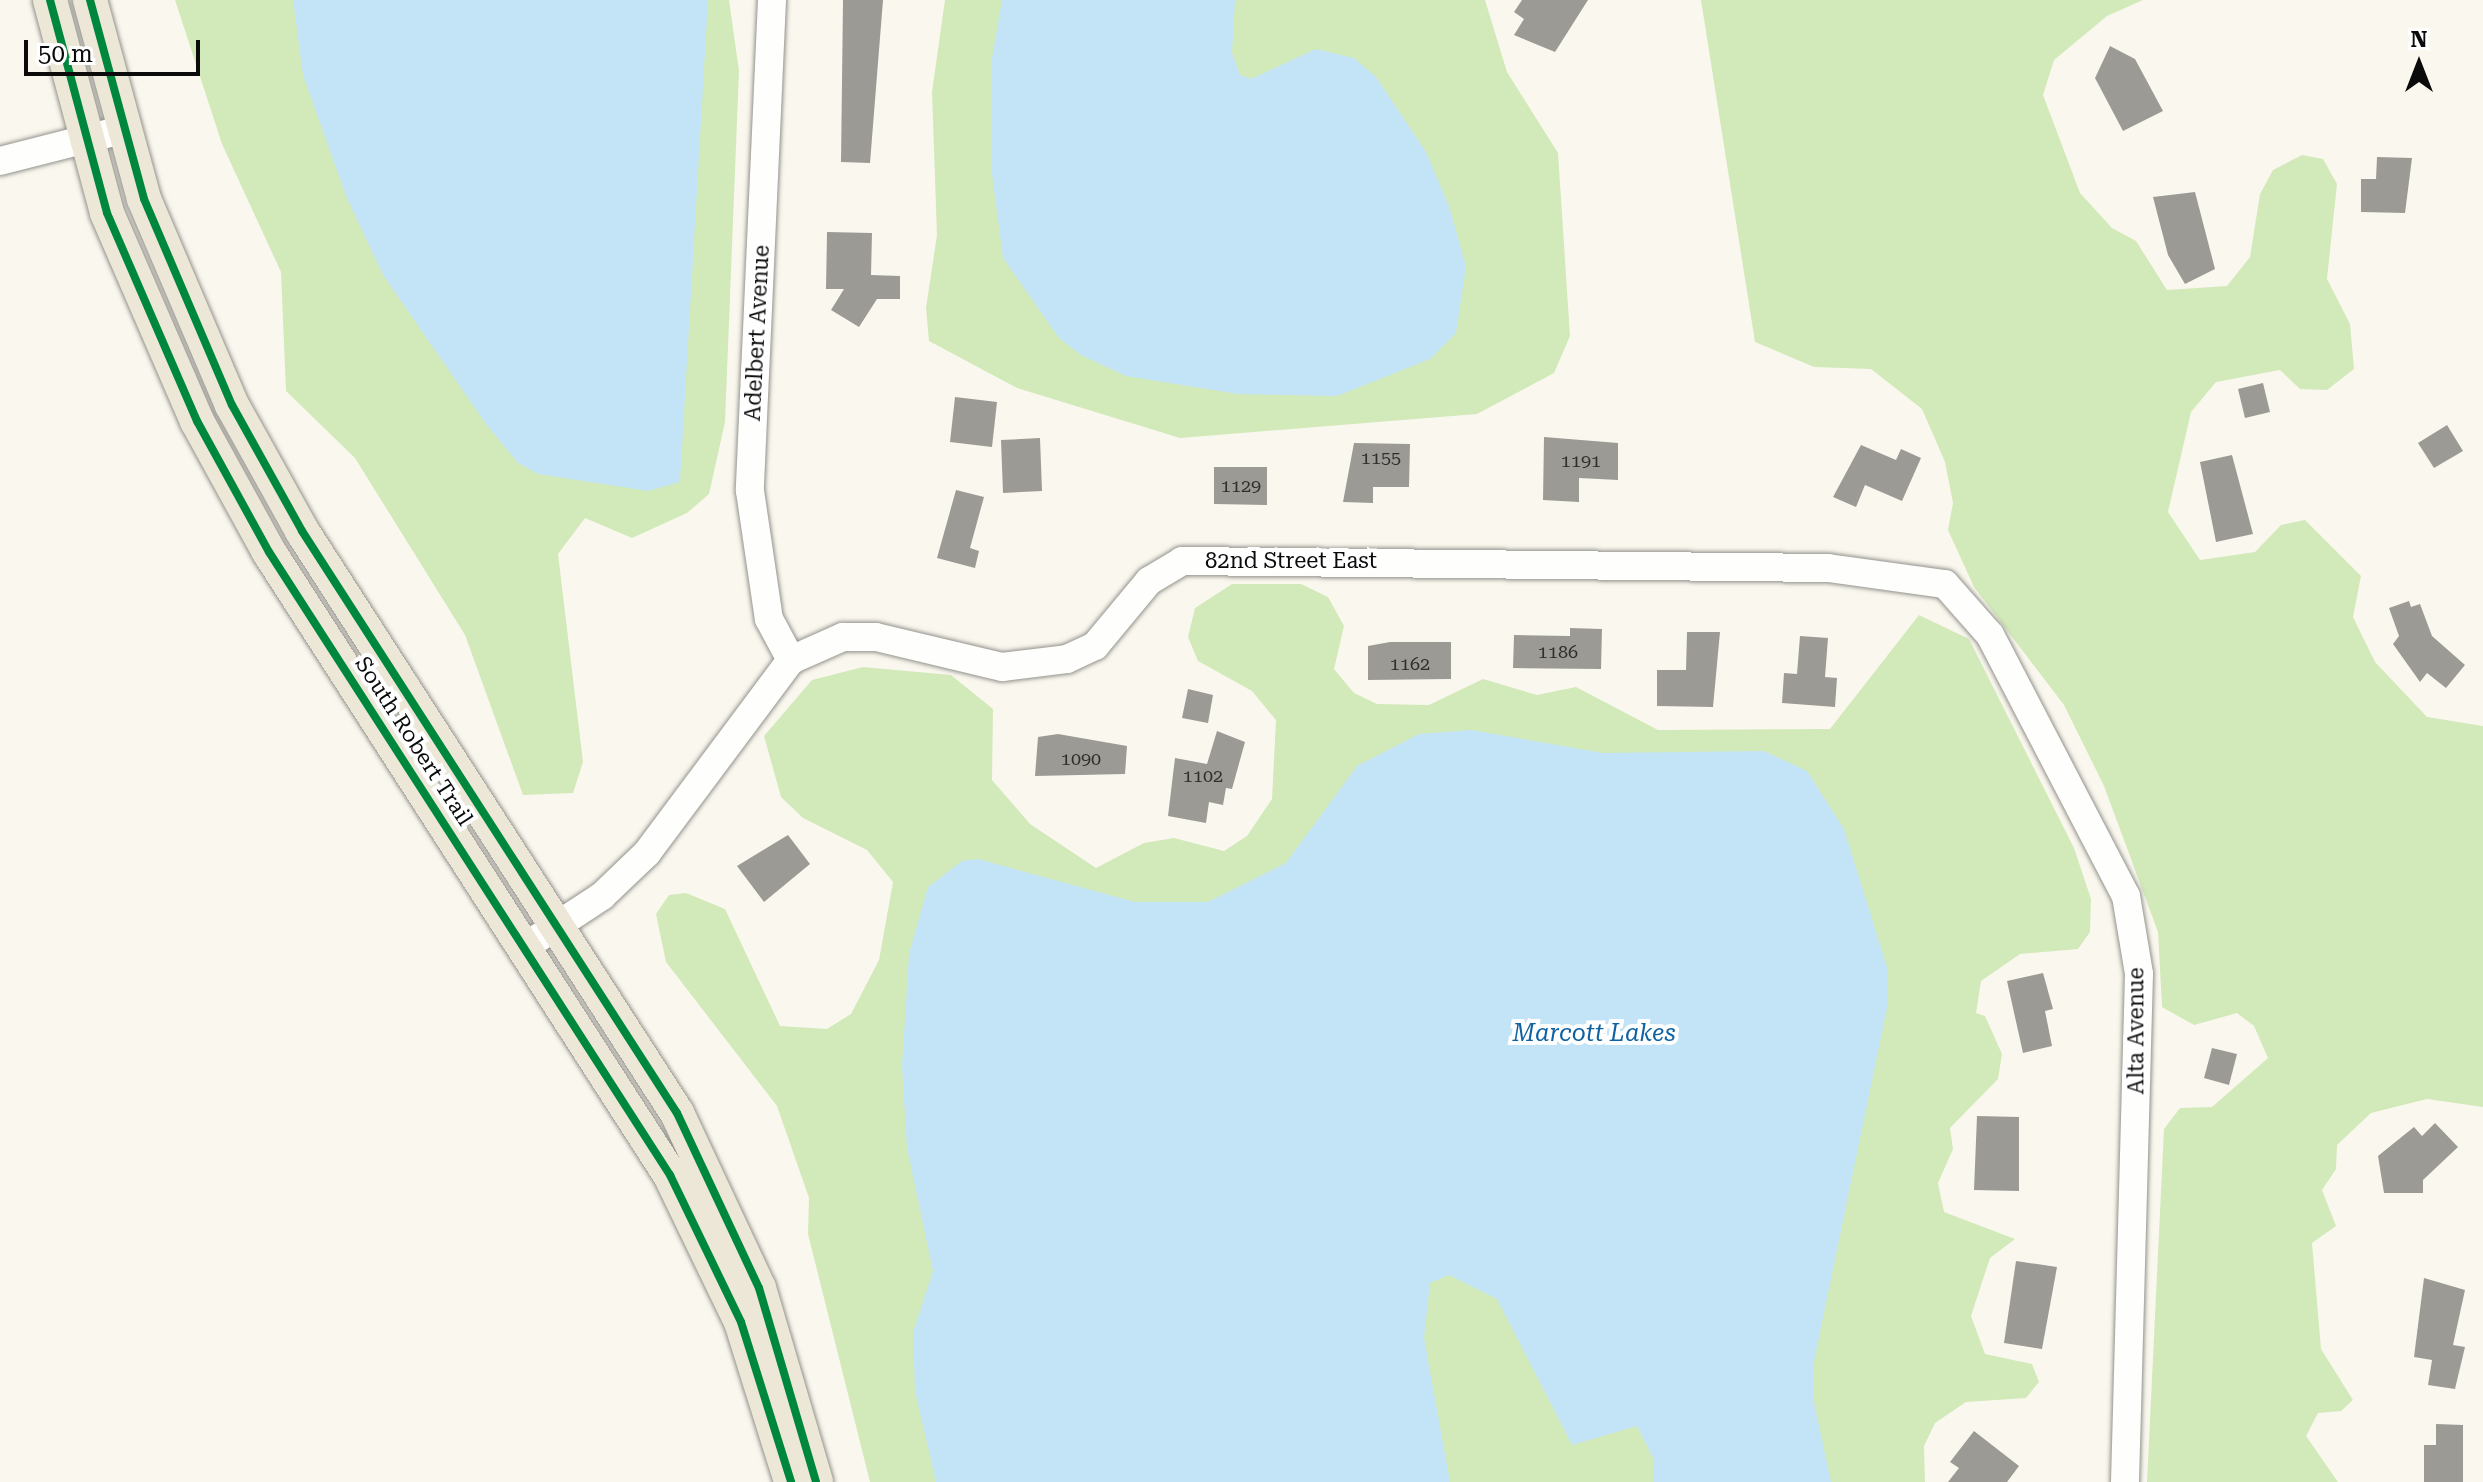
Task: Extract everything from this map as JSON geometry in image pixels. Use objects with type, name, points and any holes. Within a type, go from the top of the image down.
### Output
[{"type":"main road","name":"South Robert Trail","points":[[50,0],[83,140],[167,358],[228,481],[645,1131],[717,1268],[757,1364],[791,1482]]},
{"type":"main road","name":"South Robert Trail","points":[[90,0],[122,130],[169,270],[262,462],[677,1113],[724,1205],[777,1338],[816,1482]]},
{"type":"street","name":"Adelbert Avenue","points":[[772,0],[750,491],[769,619],[791,660]]},
{"type":"street","points":[[0,161],[122,130]]},
{"type":"street","name":"82nd Street East","points":[[526,946],[558,925],[647,853],[791,660],[843,637],[876,637],[1002,667],[1067,659],[1095,646],[1149,581],[1182,561],[1814,567],[1945,584]]},
{"type":"street","name":"Alta Avenue","points":[[1945,584],[1990,635],[2126,896],[2139,974],[2125,1482]]},
{"type":"green space","points":[[175,0],[729,0],[739,71],[725,422],[709,494],[687,513],[632,538],[585,518],[558,554],[583,762],[573,793],[523,795],[465,635],[355,458],[286,391],[281,272],[222,144]]},
{"type":"green space","points":[[945,0],[1485,0],[1507,72],[1558,153],[1570,336],[1554,373],[1477,414],[1180,438],[1017,388],[929,341],[926,308],[937,235],[932,92]]},
{"type":"green space","points":[[1701,0],[2143,0],[2107,16],[2054,60],[2043,95],[2080,193],[2112,228],[2136,241],[2167,290],[2227,286],[2250,257],[2260,194],[2273,170],[2302,155],[2323,159],[2337,184],[2327,279],[2350,324],[2354,369],[2327,390],[2300,389],[2280,370],[2216,382],[2191,412],[2168,512],[2200,560],[2255,552],[2281,525],[2305,520],[2361,576],[2353,617],[2375,662],[2427,717],[2483,726],[2483,1107],[2427,1099],[2371,1113],[2337,1145],[2336,1169],[2322,1190],[2336,1226],[2312,1243],[2321,1349],[2353,1400],[2341,1411],[2318,1413],[2306,1436],[2338,1482],[2147,1482],[2164,1129],[2180,1108],[2212,1107],[2268,1058],[2254,1026],[2237,1013],[2194,1025],[2162,1007],[2158,932],[2104,786],[2064,705],[1974,587],[1948,530],[1953,503],[1945,462],[1922,409],[1871,369],[1814,367],[1755,342]]},
{"type":"green space","name":"Marcott Lakes","points":[[1232,584],[1301,584],[1328,597],[1344,626],[1334,669],[1354,693],[1377,704],[1429,705],[1483,679],[1537,695],[1576,687],[1658,730],[1830,729],[1919,615],[1969,639],[2074,848],[2091,899],[2090,932],[2078,949],[2020,954],[1981,981],[1976,1013],[1985,1016],[2002,1054],[1998,1079],[1950,1128],[1953,1149],[1938,1183],[1944,1212],[2015,1239],[1990,1258],[1971,1316],[1985,1354],[2032,1364],[2039,1382],[2026,1398],[1966,1402],[1935,1423],[1924,1446],[1925,1482],[870,1482],[808,1234],[809,1198],[777,1106],[666,962],[656,914],[669,895],[686,893],[725,909],[780,1026],[827,1029],[851,1014],[879,960],[893,882],[867,850],[803,818],[781,797],[764,736],[812,680],[863,667],[951,675],[993,709],[992,780],[1030,824],[1096,868],[1144,843],[1174,838],[1224,851],[1247,836],[1272,799],[1276,720],[1252,691],[1198,661],[1188,637],[1195,608]]},
{"type":"water","points":[[293,0],[708,0],[680,482],[648,491],[538,474],[518,463],[486,424],[383,275],[346,196],[303,75]]},
{"type":"water","points":[[1002,0],[1235,0],[1232,53],[1240,75],[1251,79],[1316,49],[1354,58],[1376,77],[1426,152],[1449,206],[1466,266],[1456,333],[1430,359],[1337,396],[1238,394],[1126,376],[1081,355],[1059,338],[1003,258],[992,174],[992,58]]},
{"type":"water","name":"Marcott Lakes","points":[[1471,730],[1603,753],[1764,751],[1807,771],[1844,829],[1887,967],[1887,1008],[1814,1361],[1814,1402],[1831,1482],[1653,1482],[1654,1460],[1637,1426],[1572,1445],[1497,1299],[1449,1275],[1430,1283],[1424,1338],[1450,1482],[936,1482],[915,1391],[913,1333],[933,1271],[907,1148],[902,1066],[909,954],[928,887],[962,861],[978,859],[1135,902],[1208,902],[1286,863],[1357,766],[1419,734]]},
{"type":"building","points":[[843,0],[883,0],[870,163],[841,162]]},
{"type":"building","points":[[1522,0],[1588,0],[1555,52],[1514,35],[1524,19],[1514,12]]},
{"type":"building","points":[[2110,46],[2135,59],[2163,111],[2123,131],[2095,78]]},
{"type":"building","points":[[2377,157],[2412,158],[2405,213],[2361,212],[2361,179],[2376,179]]},
{"type":"building","points":[[2195,192],[2215,269],[2185,284],[2168,255],[2153,197]]},
{"type":"building","points":[[827,232],[872,233],[871,275],[900,276],[900,299],[877,299],[859,327],[831,310],[844,289],[826,289]]},
{"type":"building","points":[[2263,383],[2270,412],[2245,418],[2238,389]]},
{"type":"building","points":[[955,397],[997,402],[992,447],[950,442]]},
{"type":"building","points":[[2447,425],[2463,451],[2434,468],[2418,443]]},
{"type":"building","points":[[1544,437],[1618,443],[1618,480],[1579,478],[1579,502],[1543,500]]},
{"type":"building","points":[[1040,438],[1042,491],[1003,493],[1001,440]]},
{"type":"building","points":[[1354,443],[1410,444],[1409,487],[1373,487],[1373,503],[1343,502]]},
{"type":"building","points":[[1861,445],[1896,460],[1901,449],[1921,458],[1902,501],[1865,485],[1856,507],[1833,497]]},
{"type":"building","points":[[2232,455],[2253,534],[2216,542],[2200,462]]},
{"type":"building","points":[[1214,467],[1267,467],[1267,505],[1214,504]]},
{"type":"building","points":[[956,490],[984,497],[970,548],[979,551],[975,568],[937,558]]},
{"type":"building","points":[[2409,601],[2411,607],[2420,604],[2432,636],[2465,665],[2446,688],[2427,673],[2420,682],[2393,644],[2399,636],[2389,608]]},
{"type":"building","points":[[1570,628],[1602,629],[1601,669],[1513,668],[1514,635],[1570,636]]},
{"type":"building","points":[[1687,632],[1720,632],[1713,707],[1657,706],[1657,670],[1686,670]]},
{"type":"building","points":[[1800,636],[1828,638],[1825,677],[1837,678],[1835,707],[1782,703],[1784,673],[1797,674]]},
{"type":"building","points":[[1390,642],[1451,642],[1451,679],[1368,680],[1368,646]]},
{"type":"building","points":[[1188,689],[1213,695],[1208,723],[1182,718]]},
{"type":"building","points":[[1217,731],[1245,742],[1232,789],[1226,788],[1223,805],[1209,802],[1206,823],[1168,816],[1175,758],[1207,764]]},
{"type":"building","points":[[1058,734],[1127,746],[1125,774],[1035,776],[1038,737]]},
{"type":"building","points":[[788,835],[810,864],[764,902],[737,866]]},
{"type":"building","points":[[2043,973],[2053,1009],[2045,1011],[2052,1046],[2023,1053],[2007,981]]},
{"type":"building","points":[[2212,1048],[2237,1054],[2229,1085],[2204,1078]]},
{"type":"building","points":[[1977,1116],[2019,1117],[2019,1191],[1974,1190]]},
{"type":"building","points":[[2435,1123],[2458,1147],[2423,1180],[2423,1193],[2384,1193],[2378,1156],[2414,1127],[2422,1136]]},
{"type":"building","points":[[2016,1261],[2057,1267],[2042,1349],[2004,1343]]},
{"type":"building","points":[[2424,1278],[2465,1290],[2453,1345],[2465,1347],[2455,1389],[2428,1385],[2432,1360],[2414,1357]]},
{"type":"building","points":[[2436,1424],[2463,1425],[2463,1482],[2424,1482],[2424,1445],[2436,1445]]},
{"type":"building","points":[[1974,1431],[2019,1466],[2007,1482],[1948,1482],[1959,1468],[1950,1462]]},
{"type":"cycle path","points":[[50,0],[107,213],[197,421],[269,552],[670,1175],[741,1322],[791,1482]]},
{"type":"cycle path","points":[[90,0],[144,199],[232,405],[302,531],[677,1113],[759,1288],[816,1482]]}]
